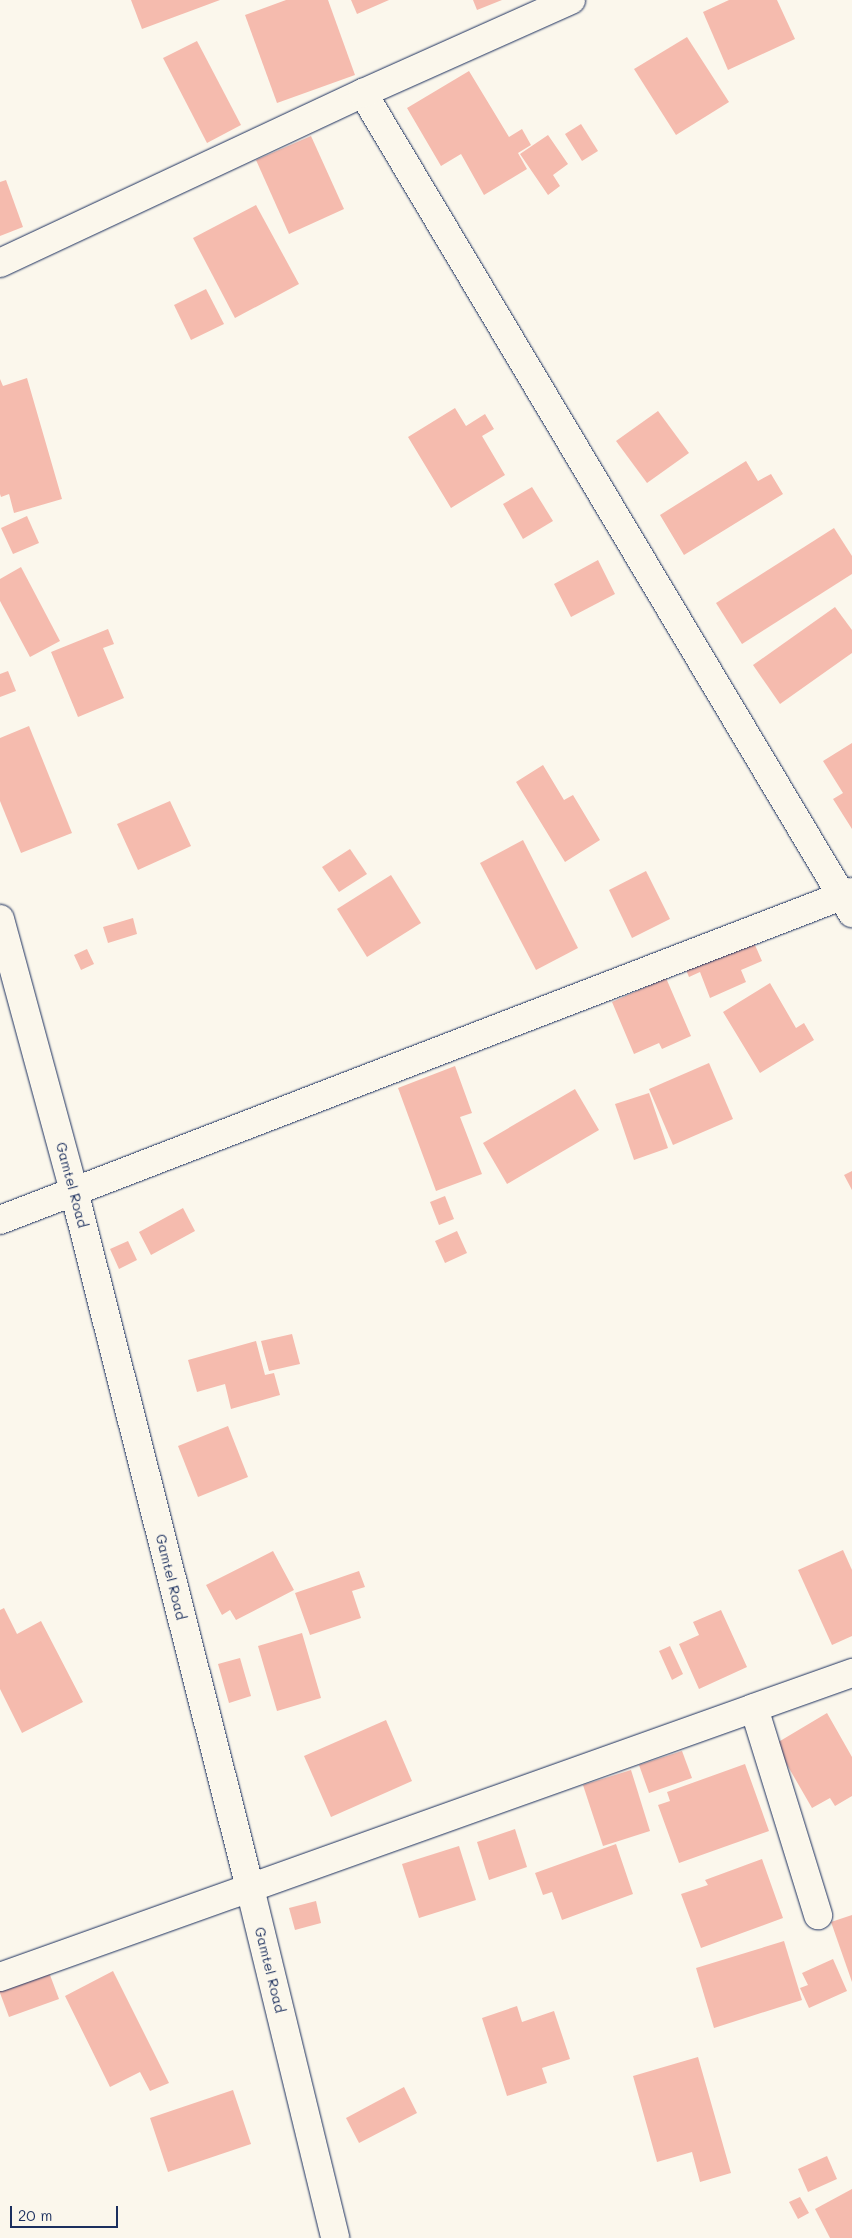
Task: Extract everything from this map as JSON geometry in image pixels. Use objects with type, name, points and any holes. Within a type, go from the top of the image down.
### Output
[{"type":"street","points":[[0,263],[363,94],[571,0]]},
{"type":"street","points":[[0,1220],[848,901],[363,94]]},
{"type":"street","name":"Gamtel Road","points":[[0,919],[74,1191],[250,1888],[335,2238]]},
{"type":"street","points":[[0,1977],[852,1673]]},
{"type":"street","points":[[754,1708],[818,1915]]},
{"type":"building","points":[[131,0],[220,0],[142,29]]},
{"type":"building","points":[[286,0],[328,0],[355,75],[277,103],[245,15]]},
{"type":"building","points":[[351,0],[389,0],[357,14]]},
{"type":"building","points":[[473,0],[502,0],[477,10]]},
{"type":"building","points":[[729,0],[777,0],[795,39],[728,70],[703,12]]},
{"type":"building","points":[[687,37],[729,102],[676,135],[634,69]]},
{"type":"building","points":[[197,41],[241,125],[207,143],[163,58]]},
{"type":"building","points":[[469,71],[509,137],[522,129],[531,145],[518,153],[527,169],[484,195],[461,154],[441,166],[407,108]]},
{"type":"building","points":[[581,124],[598,151],[582,161],[565,134]]},
{"type":"building","points":[[548,135],[568,164],[553,175],[560,186],[548,195],[520,154]]},
{"type":"building","points":[[311,136],[344,209],[289,234],[256,160]]},
{"type":"building","points":[[6,180],[23,227],[0,236],[0,182]]},
{"type":"building","points":[[256,205],[299,284],[235,318],[193,238]]},
{"type":"building","points":[[206,289],[224,324],[191,340],[174,305]]},
{"type":"building","points":[[27,378],[62,499],[14,513],[9,494],[1,497],[0,494],[0,379],[3,386]]},
{"type":"building","points":[[455,408],[466,426],[485,414],[494,429],[482,436],[505,475],[451,508],[408,437]]},
{"type":"building","points":[[658,411],[689,453],[647,483],[616,441]]},
{"type":"building","points":[[746,461],[758,481],[771,474],[783,494],[684,555],[660,515]]},
{"type":"building","points":[[532,487],[553,521],[523,539],[503,504]]},
{"type":"building","points":[[27,516],[39,543],[13,554],[1,528]]},
{"type":"building","points":[[834,528],[852,556],[852,574],[742,644],[716,603]]},
{"type":"building","points":[[598,560],[615,594],[571,617],[554,584]]},
{"type":"building","points":[[21,567],[60,641],[30,657],[0,601],[0,579]]},
{"type":"building","points":[[835,607],[852,630],[852,653],[780,704],[753,665]]},
{"type":"building","points":[[108,629],[114,644],[103,648],[124,698],[78,717],[51,652]]},
{"type":"building","points":[[8,671],[16,691],[0,697],[0,674]]},
{"type":"building","points":[[29,726],[72,833],[21,853],[0,801],[0,738]]},
{"type":"building","points":[[852,743],[852,829],[833,799],[843,793],[823,761]]},
{"type":"building","points":[[543,765],[564,800],[573,795],[600,840],[565,862],[516,782]]},
{"type":"building","points":[[170,801],[191,846],[138,870],[117,824]]},
{"type":"building","points":[[523,840],[578,948],[536,970],[480,863]]},
{"type":"building","points":[[350,849],[367,874],[339,892],[322,867]]},
{"type":"building","points":[[646,871],[670,919],[632,938],[609,890]]},
{"type":"building","points":[[391,875],[421,923],[367,957],[337,909]]},
{"type":"building","points":[[133,918],[137,934],[108,943],[103,927]]},
{"type":"building","points":[[751,936],[762,961],[741,970],[746,982],[710,998],[700,972],[689,977],[684,965]]},
{"type":"building","points":[[87,949],[94,964],[81,970],[74,955]]},
{"type":"building","points":[[666,978],[691,1036],[662,1049],[659,1043],[634,1054],[612,1002]]},
{"type":"building","points":[[770,983],[796,1028],[804,1023],[814,1040],[760,1073],[723,1012]]},
{"type":"building","points":[[709,1063],[733,1119],[673,1145],[649,1089]]},
{"type":"building","points":[[455,1066],[472,1113],[460,1117],[482,1174],[436,1191],[398,1088]]},
{"type":"building","points":[[575,1089],[599,1130],[507,1184],[483,1143]]},
{"type":"building","points":[[649,1093],[668,1148],[634,1160],[615,1104]]},
{"type":"building","points":[[852,1171],[852,1190],[844,1175]]},
{"type":"building","points":[[445,1196],[454,1219],[439,1225],[430,1202]]},
{"type":"building","points":[[183,1208],[195,1231],[151,1255],[139,1232]]},
{"type":"building","points":[[457,1231],[467,1253],[445,1263],[435,1241]]},
{"type":"building","points":[[128,1241],[137,1260],[119,1269],[110,1249]]},
{"type":"building","points":[[292,1334],[300,1364],[269,1371],[261,1341]]},
{"type":"building","points":[[256,1341],[265,1375],[274,1373],[280,1395],[231,1409],[225,1384],[197,1392],[188,1360]]},
{"type":"building","points":[[228,1426],[248,1477],[198,1497],[178,1446]]},
{"type":"building","points":[[843,1550],[852,1570],[852,1636],[832,1645],[798,1570]]},
{"type":"building","points":[[273,1551],[294,1590],[236,1620],[230,1610],[222,1615],[206,1585]]},
{"type":"building","points":[[359,1571],[365,1587],[352,1591],[361,1618],[310,1635],[295,1593]]},
{"type":"building","points":[[4,1608],[17,1634],[41,1621],[83,1702],[22,1733],[0,1689],[0,1610]]},
{"type":"building","points":[[721,1610],[747,1667],[699,1689],[679,1644],[699,1635],[693,1622]]},
{"type":"building","points":[[302,1633],[321,1698],[277,1711],[258,1646]]},
{"type":"building","points":[[670,1646],[683,1674],[672,1680],[659,1651]]},
{"type":"building","points":[[240,1658],[251,1696],[229,1703],[218,1664]]},
{"type":"building","points":[[827,1713],[852,1757],[852,1796],[835,1806],[830,1798],[812,1808],[775,1744]]},
{"type":"building","points":[[386,1720],[412,1781],[331,1817],[304,1756]]},
{"type":"building","points":[[682,1751],[692,1778],[649,1793],[639,1765]]},
{"type":"building","points":[[745,1764],[769,1831],[679,1863],[658,1805],[670,1801],[667,1792]]},
{"type":"building","points":[[631,1770],[650,1831],[603,1846],[583,1785]]},
{"type":"building","points":[[515,1829],[527,1867],[489,1880],[477,1842]]},
{"type":"building","points":[[616,1844],[633,1894],[562,1920],[552,1892],[543,1895],[535,1873]]},
{"type":"building","points":[[459,1846],[476,1900],[419,1918],[402,1864]]},
{"type":"building","points":[[762,1859],[783,1918],[701,1948],[681,1894],[708,1885],[705,1880]]},
{"type":"building","points":[[316,1901],[321,1923],[295,1930],[289,1908]]},
{"type":"building","points":[[852,1915],[852,1982],[831,1922]]},
{"type":"building","points":[[784,1941],[802,2000],[714,2028],[696,1968]]},
{"type":"building","points":[[833,1959],[847,1991],[809,2008],[800,1988],[808,1985],[802,1973]]},
{"type":"building","points":[[47,1967],[59,1999],[9,2017],[0,1993],[0,1984]]},
{"type":"building","points":[[113,1971],[169,2083],[150,2091],[140,2072],[110,2087],[65,1996]]},
{"type":"building","points":[[517,2006],[522,2022],[554,2011],[570,2059],[542,2068],[547,2083],[507,2096],[482,2018]]},
{"type":"building","points":[[698,2057],[731,2173],[700,2182],[692,2152],[657,2162],[633,2076]]},
{"type":"building","points":[[404,2087],[417,2113],[359,2143],[346,2118]]},
{"type":"building","points":[[233,2090],[251,2144],[168,2172],[150,2118]]},
{"type":"building","points":[[827,2156],[837,2179],[808,2192],[798,2169]]},
{"type":"building","points":[[852,2189],[852,2238],[830,2238],[815,2209]]},
{"type":"building","points":[[800,2197],[809,2213],[798,2219],[789,2202]]}]
